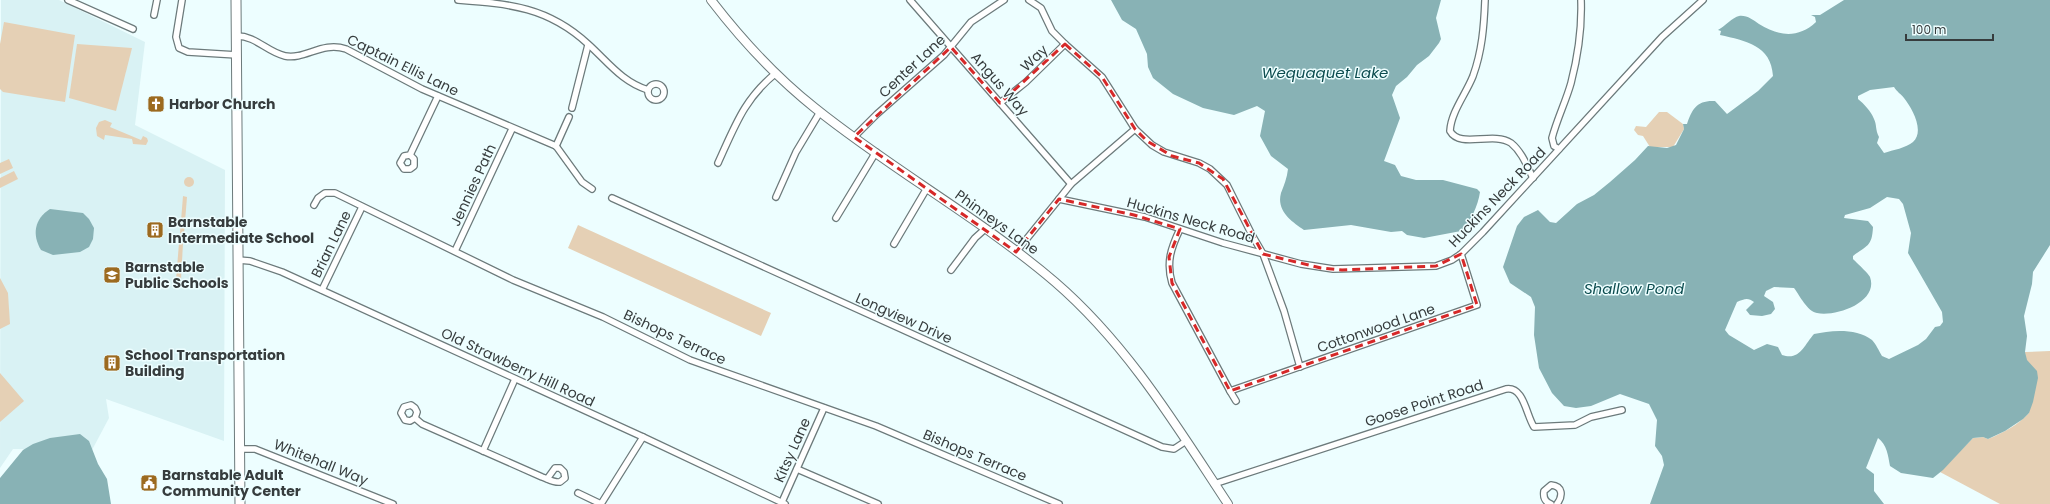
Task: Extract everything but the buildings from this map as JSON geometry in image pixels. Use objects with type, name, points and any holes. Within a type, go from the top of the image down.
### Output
[{"type":"main road","points":[[236,0],[240,504]]},
{"type":"main road","name":"Phinneys Lane","points":[[711,0],[744,39],[776,72],[820,112],[985,229],[1070,295],[1115,342],[1160,399],[1228,504]]},
{"type":"street","points":[[68,0],[133,29]]},
{"type":"street","points":[[154,15],[157,0]]},
{"type":"street","points":[[182,0],[176,37],[179,48],[188,52],[237,55]]},
{"type":"street","points":[[458,0],[516,6],[541,13],[557,21],[588,45],[623,79],[648,90]]},
{"type":"street","name":"Angus Way","points":[[910,0],[1071,184]]},
{"type":"street","name":"Center Lane","points":[[854,137],[951,47],[971,22],[1004,0]]},
{"type":"street","points":[[1029,0],[1041,8],[1052,31],[1102,77],[1135,130],[1152,145],[1164,152],[1199,163],[1215,172],[1227,186],[1252,235],[1264,254],[1300,367]]},
{"type":"street","points":[[1485,0],[1484,36],[1479,57],[1472,78],[1455,114],[1450,131],[1453,136],[1460,139],[1495,138],[1507,141],[1517,149],[1533,178]]},
{"type":"street","points":[[1559,149],[1554,146],[1552,138],[1571,83],[1576,62],[1581,26],[1581,0]]},
{"type":"street","name":"Huckins Neck Road","points":[[1059,199],[1134,215],[1264,254],[1321,268],[1342,270],[1431,267],[1445,263],[1461,254],[1662,37],[1703,0]]},
{"type":"street","name":"Captain Ellis Lane","points":[[237,36],[251,38],[285,56],[294,56],[327,47],[340,47],[397,77],[438,96],[512,129],[556,146]]},
{"type":"street","name":"Way","points":[[1000,103],[1026,82],[1065,44]]},
{"type":"street","points":[[572,108],[588,45]]},
{"type":"street","points":[[718,163],[745,106],[758,87],[776,72]]},
{"type":"street","points":[[410,156],[438,96]]},
{"type":"street","points":[[776,197],[796,152],[820,112]]},
{"type":"street","points":[[569,117],[556,146],[582,182],[592,189]]},
{"type":"street","name":"Jennies Path","points":[[455,251],[512,129]]},
{"type":"street","points":[[1016,252],[1071,184],[1135,130]]},
{"type":"street","points":[[836,218],[876,152]]},
{"type":"street","points":[[894,244],[927,188]]},
{"type":"street","name":"Bishops Terrace","points":[[314,205],[322,195],[331,192],[389,218],[533,288],[596,314],[690,360],[897,434],[1059,504]]},
{"type":"street","name":"Longview Drive","points":[[612,198],[1162,447],[1174,449],[1186,441]]},
{"type":"street","name":"Brian Lane","points":[[322,290],[362,207]]},
{"type":"street","points":[[951,270],[975,238],[985,229]]},
{"type":"street","points":[[1180,229],[1169,257],[1168,270],[1172,283],[1236,401]]},
{"type":"street","name":"Cottonwood Lane","points":[[1230,391],[1477,306],[1461,254]]},
{"type":"street","name":"Old Strawberry Hill Road","points":[[238,260],[257,263],[322,290],[784,503]]},
{"type":"street","points":[[483,451],[515,379]]},
{"type":"street","name":"Goose Point Road","points":[[1214,484],[1506,389],[1514,389],[1521,395],[1528,417],[1534,427],[1575,425],[1591,418],[1622,410]]},
{"type":"street","name":"Kitsy Lane","points":[[784,503],[797,469],[824,408]]},
{"type":"street","points":[[414,418],[422,424],[547,479]]},
{"type":"street","points":[[578,493],[601,504],[643,437]]},
{"type":"street","name":"Whitehall Way","points":[[240,449],[255,449],[393,504]]},
{"type":"street","points":[[797,469],[878,504]]},
{"type":"street","points":[[1551,504],[1545,500],[1544,496],[1544,491],[1551,485],[1558,487],[1561,491],[1562,495],[1557,504]]},
{"type":"highlighted area","points":[[1065,44],[1102,77],[1135,129],[1147,141],[1172,156],[1199,163],[1223,179],[1263,254],[1321,268],[1342,270],[1436,266],[1461,254],[1477,305],[1230,391],[1172,283],[1169,257],[1180,229],[1134,215],[1059,199],[1016,252],[854,137],[951,47],[1000,103]]},
{"type":"shaded area","name":"Barnstable Public Schools","points":[[1,0],[59,0],[145,42],[135,125],[225,170],[224,441],[106,399],[109,418],[92,450],[13,449],[0,468]]},
{"type":"shaded area","points":[[4,22],[75,35],[65,102],[3,92],[0,89],[0,44]]},
{"type":"shaded area","points":[[77,44],[132,48],[116,111],[69,98]]},
{"type":"shaded area","points":[[1659,112],[1667,112],[1683,124],[1684,129],[1673,147],[1650,147],[1643,136],[1638,135],[1634,130],[1636,126],[1646,127]]},
{"type":"shaded area","points":[[105,120],[112,123],[110,127],[141,140],[143,136],[147,138],[148,141],[146,145],[133,144],[132,139],[105,135],[104,140],[97,136],[96,128],[99,122]]},
{"type":"shaded area","points":[[9,159],[13,168],[0,174],[0,163]]},
{"type":"shaded area","points":[[14,171],[18,179],[0,188],[0,178]]},
{"type":"shaded area","points":[[187,177],[191,177],[193,178],[193,186],[187,187],[184,184],[184,180]]},
{"type":"shaded area","points":[[183,196],[187,197],[184,234],[180,233]]},
{"type":"shaded area","points":[[578,225],[771,313],[761,336],[568,248]]},
{"type":"shaded area","points":[[179,243],[183,243],[181,280],[176,280]]},
{"type":"shaded area","points":[[0,278],[8,293],[10,324],[0,329]]},
{"type":"shaded area","points":[[2050,351],[2050,504],[2000,504],[1940,472],[1973,438],[1983,437],[1988,439],[1994,437],[2015,425],[2029,413],[2025,352]]},
{"type":"shaded area","points":[[0,373],[24,401],[0,422]]},
{"type":"water","name":"Wequaquet Lake","points":[[1111,0],[1441,0],[1436,18],[1441,39],[1439,43],[1429,56],[1417,65],[1407,77],[1396,86],[1392,95],[1400,118],[1384,161],[1395,165],[1401,176],[1416,180],[1443,180],[1477,189],[1480,192],[1479,197],[1471,218],[1461,231],[1424,238],[1407,235],[1402,231],[1391,232],[1351,225],[1304,230],[1290,220],[1283,211],[1281,205],[1281,193],[1288,169],[1271,156],[1260,136],[1265,111],[1257,106],[1234,115],[1203,108],[1173,94],[1153,78],[1148,67],[1147,54],[1136,29],[1122,20]]},
{"type":"water","name":"Shallow Pond","points":[[1844,0],[2050,0],[2050,245],[2033,272],[2032,284],[2024,316],[2027,336],[2025,352],[2027,360],[2037,371],[2038,378],[2033,402],[2029,413],[2005,431],[1988,439],[1983,437],[1973,438],[1943,470],[1933,478],[1901,473],[1890,466],[1885,447],[1878,438],[1866,468],[1874,474],[1874,491],[1884,504],[1650,504],[1664,465],[1662,456],[1655,446],[1657,420],[1649,404],[1620,394],[1591,406],[1576,408],[1564,406],[1552,393],[1539,368],[1534,335],[1535,307],[1531,297],[1510,283],[1503,267],[1517,226],[1524,217],[1538,210],[1550,222],[1556,223],[1577,204],[1594,195],[1610,182],[1635,160],[1648,146],[1667,148],[1676,145],[1684,129],[1683,124],[1687,124],[1696,106],[1704,102],[1715,101],[1727,114],[1758,91],[1773,76],[1768,57],[1756,46],[1748,42],[1720,35],[1721,31],[1718,30],[1731,20],[1739,16],[1745,16],[1773,31],[1788,34],[1802,31],[1809,27],[1816,22],[1815,17],[1811,15],[1820,15]],"holes":[[[1894,87],[1904,98],[1914,113],[1918,126],[1918,132],[1913,142],[1910,144],[1884,153],[1877,143],[1879,137],[1873,116],[1858,99],[1858,96],[1870,90]],[[1887,197],[1899,199],[1903,204],[1911,233],[1908,253],[1942,312],[1943,322],[1940,326],[1935,327],[1926,339],[1918,345],[1889,359],[1882,356],[1872,340],[1859,333],[1836,331],[1814,334],[1801,351],[1793,356],[1782,355],[1778,347],[1767,344],[1754,350],[1729,335],[1725,330],[1737,302],[1746,299],[1750,299],[1754,302],[1746,310],[1750,315],[1762,316],[1771,314],[1775,309],[1773,302],[1764,296],[1766,291],[1774,287],[1794,288],[1807,306],[1813,312],[1817,313],[1835,313],[1854,306],[1862,300],[1868,294],[1871,286],[1870,277],[1853,259],[1853,256],[1868,245],[1873,227],[1868,221],[1844,218],[1845,215],[1870,208]]]},
{"type":"water","points":[[50,209],[83,213],[89,219],[94,228],[93,239],[89,247],[80,252],[53,255],[41,250],[36,239],[36,228],[38,222]]},
{"type":"water","points":[[80,434],[89,441],[98,464],[107,479],[111,504],[0,504],[0,478],[23,450],[33,444],[50,438]]},
{"type":"place","name":"Harbor Church","points":[[156,104]]},
{"type":"place","name":"Barnstable Intermediate School","points":[[155,230]]},
{"type":"place","name":"Barnstable Public Schools","points":[[112,275]]},
{"type":"place","name":"School Transportation Building","points":[[112,363]]},
{"type":"place","name":"Barnstable Adult Community Center","points":[[149,483]]}]
